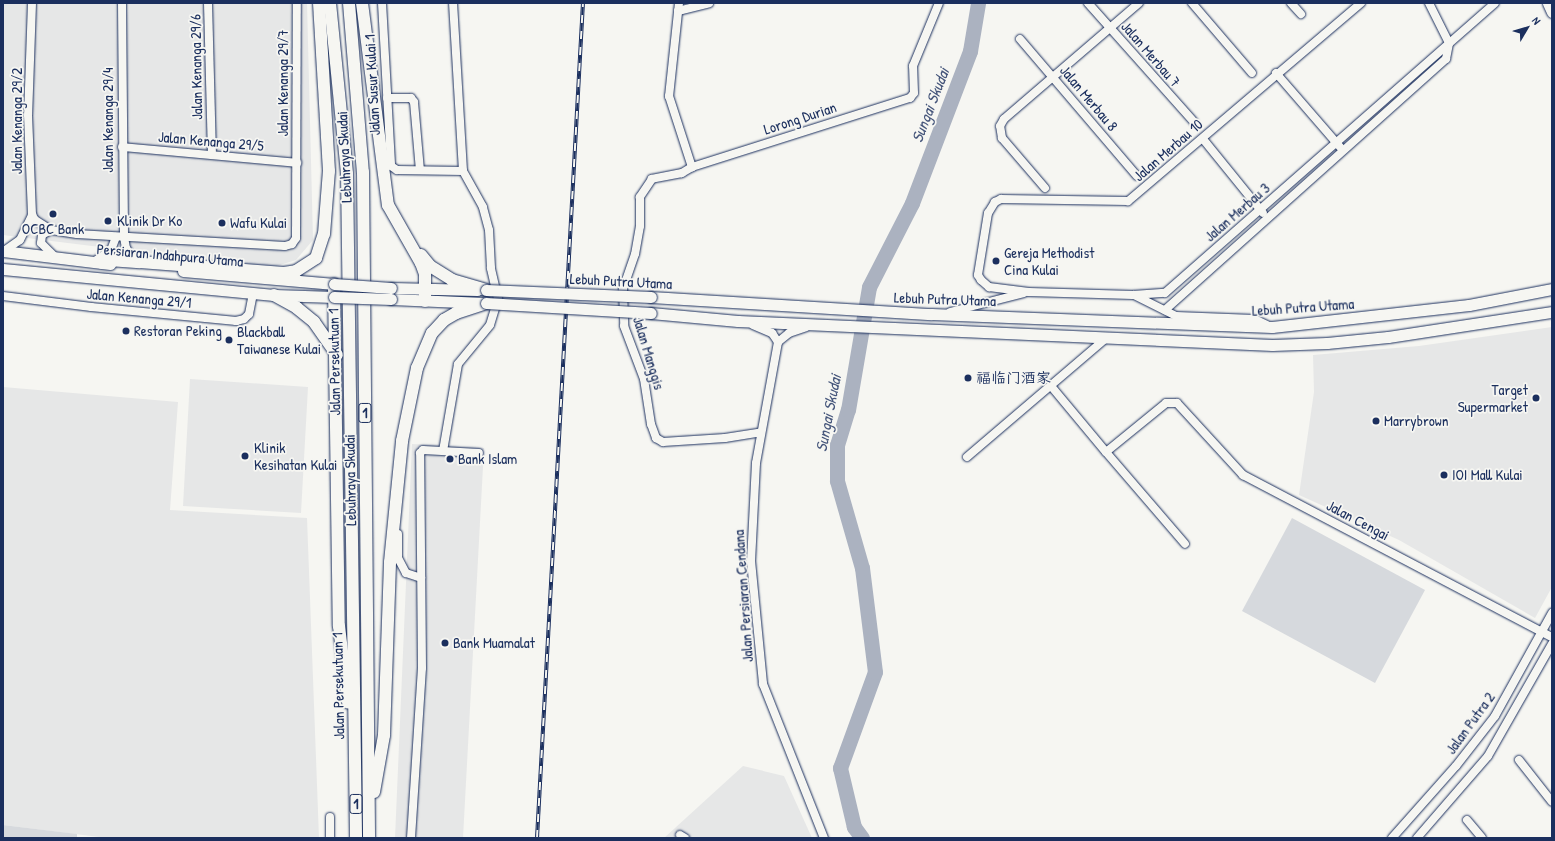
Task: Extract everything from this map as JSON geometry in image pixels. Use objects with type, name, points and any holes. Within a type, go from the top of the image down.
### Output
[{"type":"highway","points":[[97,263],[109,260],[284,273],[296,271],[316,258],[324,234],[329,170],[319,3]]},
{"type":"highway","name":"Jalan Persekutuan 1","points":[[330,3],[347,174],[356,769]]},
{"type":"highway","name":"Lebuhraya Skudai","points":[[349,3],[363,172],[369,838]]},
{"type":"highway","points":[[362,3],[383,131],[388,205],[421,263],[426,288],[425,300]]},
{"type":"highway","points":[[411,244],[430,266],[452,280],[486,290]]},
{"type":"highway","points":[[334,284],[339,626],[356,769]]},
{"type":"highway","points":[[274,295],[297,308],[314,322],[336,355]]},
{"type":"highway","points":[[369,823],[384,735],[390,562],[402,441],[417,368],[425,347],[444,320],[456,313],[486,303]]},
{"type":"highway","name":"1","points":[[356,769],[356,838]]},
{"type":"main road","points":[[1548,3],[1552,12]]},
{"type":"main road","name":"Persiaran Indahpura Utama","points":[[4,251],[97,263],[334,284]]},
{"type":"main road","name":"Persiaran Indahpura Utama","points":[[3,269],[274,295],[334,297]]},
{"type":"main road","name":"Lebuh Putra Utama","points":[[334,284],[391,288],[651,296],[931,314],[1272,327],[1469,305],[1549,289]]},
{"type":"main road","name":"Lebuh Putra Utama","points":[[334,297],[486,303],[651,313],[738,321],[931,328],[1105,339],[1272,345],[1327,343],[1445,329],[1552,312]]},
{"type":"street","name":"Jalan Kenanga 29/2","points":[[32,3],[28,115],[32,215]]},
{"type":"street","name":"Jalan Kenanga 29/4","points":[[120,237],[122,147],[122,3]]},
{"type":"street","name":"Jalan Kenanga 29/6","points":[[208,3],[212,155]]},
{"type":"street","name":"Jalan Kenanga 29/7","points":[[120,237],[289,246],[296,238],[297,3]]},
{"type":"street","name":"Jalan Susur Kulai 1","points":[[382,3],[387,98],[383,131],[391,166],[397,170],[420,170]]},
{"type":"street","points":[[443,451],[458,364],[490,324],[498,299],[491,268],[489,230],[483,207],[463,171],[453,3]]},
{"type":"street","points":[[692,167],[669,96],[678,7],[709,3]]},
{"type":"street","name":"Lorong Durian","points":[[692,167],[910,98],[914,93],[913,66],[939,3]]},
{"type":"street","name":"Jalan Merbau 7","points":[[1088,3],[1194,122]]},
{"type":"street","points":[[1045,188],[1000,132],[1004,119],[1054,78],[1139,3]]},
{"type":"street","points":[[1192,3],[1252,73]]},
{"type":"street","points":[[1291,3],[1301,14]]},
{"type":"street","name":"Jalan Merbau 10","points":[[983,244],[988,214],[1001,199],[1128,201],[1203,139],[1276,73],[1361,3]]},
{"type":"street","points":[[1165,310],[1344,152],[1446,59],[1449,43],[1429,3]]},
{"type":"street","name":"Jalan Merbau 3","points":[[983,244],[978,275],[989,287],[1030,292],[1133,295],[1165,294],[1495,3]]},
{"type":"street","name":"Jalan Merbau 8","points":[[1020,39],[1137,176]]},
{"type":"street","points":[[1276,73],[1344,152]]},
{"type":"street","points":[[387,98],[411,98],[414,102],[420,170],[463,171]]},
{"type":"street","points":[[1203,139],[1268,219]]},
{"type":"street","name":"Jalan Kenanga 29/5","points":[[122,147],[297,163]]},
{"type":"street","name":"Jalan Manggis","points":[[692,167],[682,173],[652,179],[640,197],[640,226],[635,254],[623,289],[624,326],[644,379],[653,433],[656,438],[663,442],[725,438],[761,432]]},
{"type":"street","points":[[4,251],[20,240],[32,215],[39,225],[51,230],[120,237]]},
{"type":"street","points":[[51,230],[42,235],[41,243],[56,258]]},
{"type":"street","points":[[120,237],[132,257],[140,262]]},
{"type":"street","points":[[97,263],[111,250],[120,237]]},
{"type":"street","points":[[943,314],[1030,292]]},
{"type":"street","name":"Jalan Kenanga 29/1","points":[[3,296],[91,308],[236,321],[244,319],[249,314],[253,293]]},
{"type":"street","points":[[1133,295],[1176,316],[1254,320],[1272,327]]},
{"type":"street","points":[[738,321],[762,328],[778,342],[798,328],[819,324]]},
{"type":"street","points":[[967,457],[1105,339]]},
{"type":"street","name":"Jalan Persiaran Cendana","points":[[778,342],[761,432],[752,503],[751,561],[763,684],[824,838]]},
{"type":"street","points":[[1051,386],[1185,544]]},
{"type":"street","name":"Jalan Cengai","points":[[1106,452],[1166,402],[1172,401],[1178,403],[1243,475],[1552,637]]},
{"type":"street","points":[[411,838],[422,668],[420,453],[423,450],[479,453]]},
{"type":"street","points":[[399,478],[398,558],[406,573],[421,578]]},
{"type":"street","name":"Jalan Putra 2","points":[[1392,838],[1456,766],[1495,716],[1543,632],[1552,613]]},
{"type":"street","name":"Jalan Putra 2","points":[[1417,838],[1488,756],[1552,644]]},
{"type":"street","points":[[1519,760],[1552,802]]},
{"type":"street","points":[[330,817],[330,838]]},
{"type":"street","points":[[1467,820],[1482,838]]},
{"type":"shaded area","points":[[3,3],[307,3],[313,240],[296,260],[270,268],[3,235]]},
{"type":"shaded area","points":[[1552,327],[1552,587],[1535,618],[1399,540],[1299,495],[1314,392],[1313,355],[1419,346]]},
{"type":"shaded area","name":"Klinik Kesihatan Kulai","points":[[190,379],[308,387],[301,513],[183,506]]},
{"type":"shaded area","points":[[3,387],[178,402],[170,510],[307,518],[319,838],[107,838],[3,825]]},
{"type":"shaded area","points":[[412,444],[484,448],[463,838],[395,838]]},
{"type":"shaded area","points":[[1292,518],[1425,590],[1375,683],[1242,611]]},
{"type":"shaded area","points":[[743,766],[784,776],[812,838],[664,838]]},
{"type":"shaded area","points":[[3,825],[77,834],[77,838],[3,838]]},
{"type":"waterway","name":"Sungai Skudai","points":[[862,838],[854,827],[840,768],[875,672],[862,568],[837,481],[837,445],[848,410],[869,287],[912,203],[970,51],[978,3]]},
{"type":"railway","points":[[537,838],[583,3]]},
{"type":"place","name":"OCBC Bank","points":[[53,214]]},
{"type":"place","name":"Klinik Dr Ko","points":[[108,221]]},
{"type":"place","name":"Wafu Kulai","points":[[222,223]]},
{"type":"place","name":"Gereja Methodist Cina Kulai","points":[[996,261]]},
{"type":"place","name":"Restoran Peking","points":[[126,331]]},
{"type":"place","name":"Blackball Taiwanese Kulai","points":[[229,340]]},
{"type":"place","name":"福临门酒家","points":[[968,378]]},
{"type":"place","name":"Target Supermarket","points":[[1536,398]]},
{"type":"place","name":"Marrybrown","points":[[1376,421]]},
{"type":"place","name":"Klinik Kesihatan Kulai","points":[[245,456]]},
{"type":"place","name":"Bank Islam","points":[[450,459]]},
{"type":"place","name":"IOI Mall Kulai","points":[[1444,475]]},
{"type":"place","name":"Bank Muamalat","points":[[445,643]]}]
